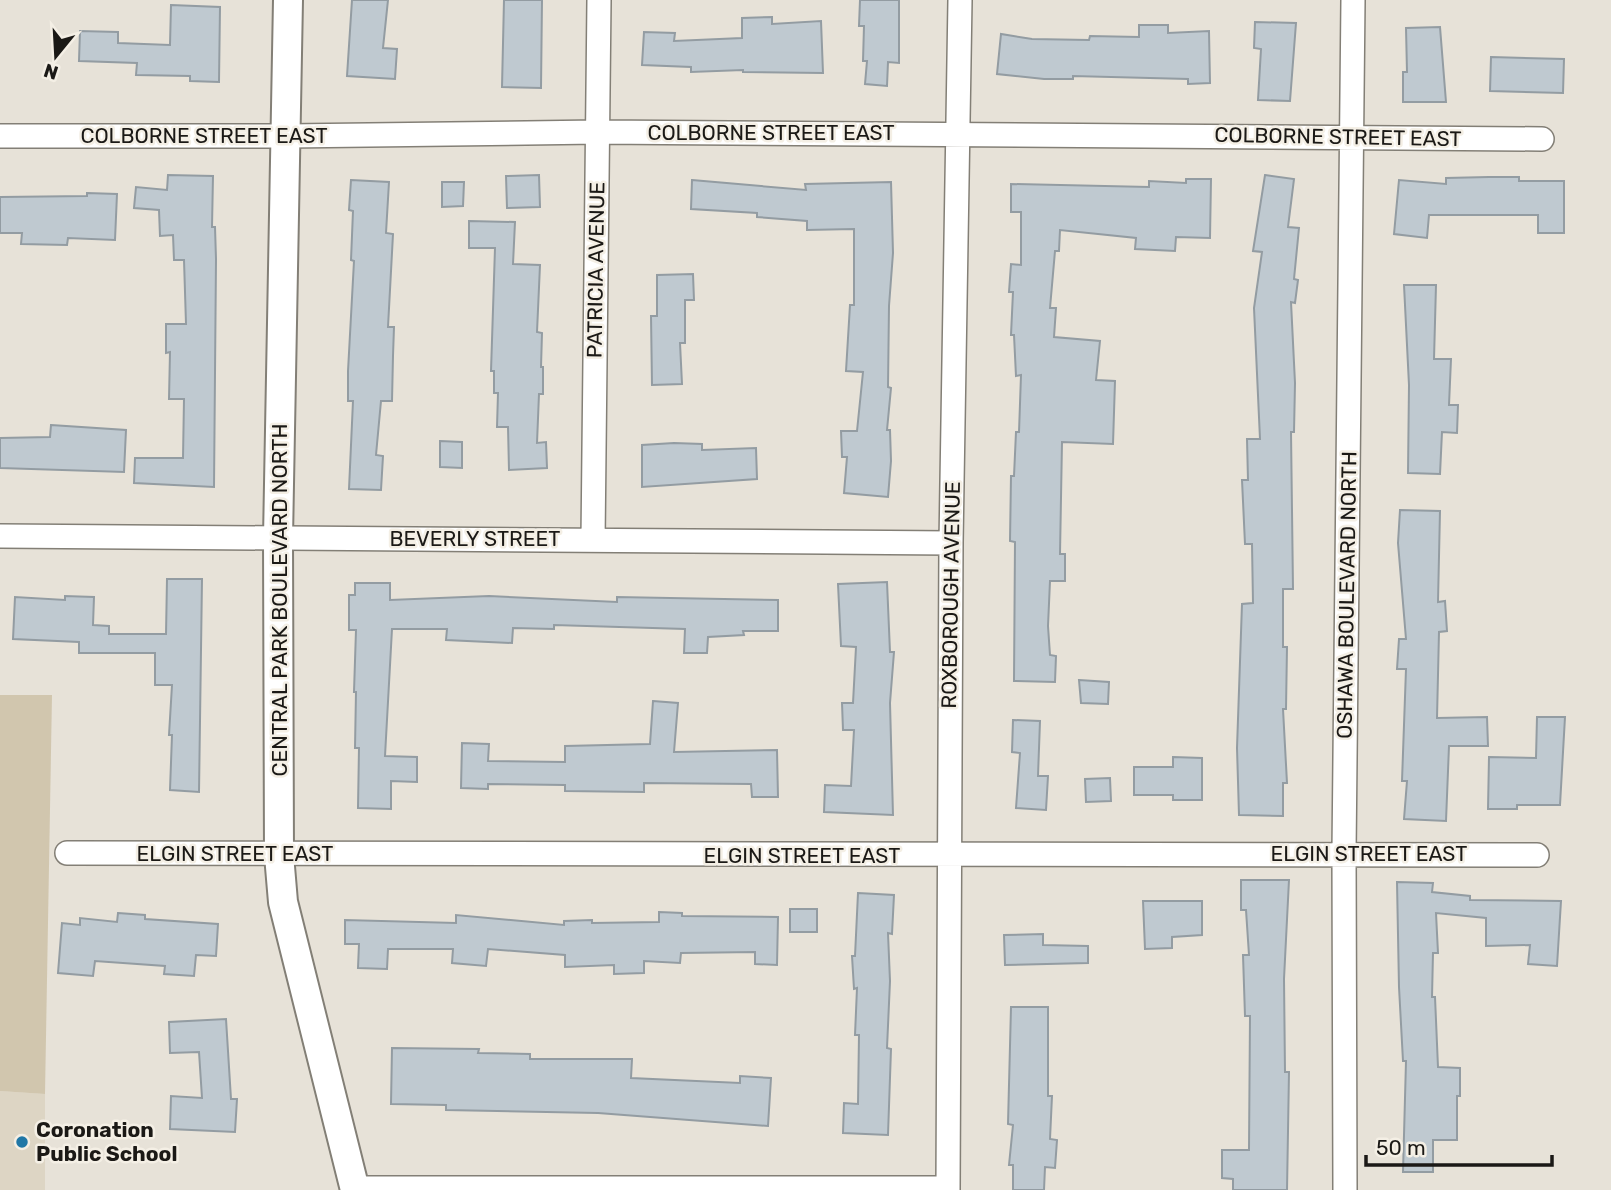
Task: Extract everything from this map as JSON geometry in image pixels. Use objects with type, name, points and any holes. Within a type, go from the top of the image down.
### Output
[{"type":"street","name":"CENTRAL PARK BOULEVARD NORTH","points":[[288,0],[288,136],[278,538],[279,855],[283,902],[355,1189]]},
{"type":"street","name":"PATRICIA AVENUE","points":[[593,540],[599,0]]},
{"type":"street","name":"ROXBOROUGH AVENUE","points":[[948,1189],[951,543],[960,135],[960,0]]},
{"type":"street","name":"OSHAWA BOULEVARD NORTH","points":[[1345,1190],[1344,853],[1353,0]]},
{"type":"street","name":"COLBORNE STREET EAST","points":[[0,136],[597,132],[1542,139]]},
{"type":"street","name":"BEVERLY STREET","points":[[0,536],[951,543]]},
{"type":"street","name":"ELGIN STREET EAST","points":[[67,853],[1537,855]]},
{"type":"street","points":[[355,1189],[948,1189]]},
{"type":"shaded area","points":[[0,695],[52,695],[45,1094],[0,1091]]},
{"type":"shaded area","name":"Coronation Public School","points":[[0,1091],[45,1094],[45,1190],[0,1190]]},
{"type":"building","points":[[352,0],[388,0],[383,48],[397,49],[395,79],[347,76]]},
{"type":"building","points":[[504,0],[542,0],[541,88],[502,87]]},
{"type":"building","points":[[860,0],[899,0],[899,63],[888,62],[887,86],[865,84],[867,61],[863,61],[864,26],[859,26]]},
{"type":"building","points":[[171,5],[220,7],[219,82],[190,81],[190,76],[136,75],[137,63],[79,61],[80,31],[118,32],[118,43],[170,45]]},
{"type":"building","points":[[772,17],[772,24],[821,21],[823,73],[743,70],[691,72],[691,67],[642,65],[644,32],[675,33],[674,41],[742,38],[742,18]]},
{"type":"building","points":[[1255,22],[1296,23],[1290,101],[1258,100],[1261,49],[1254,48]]},
{"type":"building","points":[[1139,25],[1168,25],[1168,33],[1209,31],[1210,83],[1188,84],[1188,79],[1073,76],[1073,79],[1044,79],[997,74],[1001,34],[1032,39],[1139,37]]},
{"type":"building","points":[[1440,27],[1446,102],[1403,102],[1403,72],[1407,72],[1406,28]]},
{"type":"building","points":[[1491,57],[1564,59],[1563,93],[1490,91]]},
{"type":"building","points":[[168,175],[213,176],[212,227],[215,227],[216,259],[214,487],[134,483],[135,458],[183,458],[184,399],[169,399],[170,352],[166,353],[166,324],[186,324],[184,260],[174,260],[173,235],[160,236],[159,210],[134,208],[136,187],[167,190]]},
{"type":"building","points":[[539,175],[540,207],[507,208],[506,176]]},
{"type":"building","points":[[1265,175],[1294,179],[1288,227],[1299,228],[1294,279],[1298,280],[1295,303],[1291,302],[1295,383],[1294,432],[1291,432],[1293,589],[1283,589],[1283,647],[1287,647],[1286,709],[1283,709],[1287,783],[1283,783],[1283,816],[1239,815],[1237,748],[1242,604],[1253,603],[1252,544],[1245,544],[1242,480],[1248,480],[1247,439],[1260,439],[1254,308],[1262,252],[1253,251]]},
{"type":"building","points":[[1519,177],[1519,181],[1564,181],[1564,233],[1538,233],[1538,215],[1429,215],[1427,238],[1394,234],[1399,180],[1446,184],[1446,178]]},
{"type":"building","points":[[1186,179],[1211,179],[1210,238],[1176,237],[1175,251],[1135,249],[1136,238],[1060,230],[1059,251],[1055,251],[1050,308],[1056,308],[1054,337],[1100,341],[1096,380],[1115,381],[1113,444],[1062,442],[1060,554],[1065,554],[1065,581],[1050,581],[1048,626],[1050,655],[1056,656],[1055,682],[1014,681],[1015,542],[1010,541],[1011,476],[1014,476],[1016,432],[1019,432],[1021,375],[1016,376],[1014,335],[1011,335],[1013,292],[1009,292],[1011,264],[1021,265],[1021,212],[1011,212],[1011,184],[1149,187],[1149,181],[1186,183]]},
{"type":"building","points":[[351,180],[389,182],[386,233],[393,234],[388,327],[394,327],[392,401],[381,401],[376,455],[383,456],[381,490],[349,489],[353,401],[348,401],[348,371],[354,261],[351,260],[353,211],[349,210]]},
{"type":"building","points":[[692,180],[806,190],[805,184],[891,182],[893,253],[889,306],[888,387],[891,388],[887,430],[890,430],[891,461],[888,497],[844,493],[847,457],[842,457],[841,431],[857,431],[863,372],[846,371],[850,305],[854,305],[854,229],[807,230],[807,221],[757,217],[757,213],[691,209]]},
{"type":"building","points":[[442,182],[464,182],[463,206],[442,207]]},
{"type":"building","points":[[87,193],[117,194],[115,240],[68,238],[67,245],[21,244],[22,233],[0,233],[0,197],[87,196]]},
{"type":"building","points":[[469,221],[515,222],[513,264],[540,265],[537,332],[542,333],[543,394],[539,394],[537,443],[546,442],[547,468],[509,470],[508,427],[497,427],[498,393],[494,393],[494,371],[491,371],[495,248],[469,248]]},
{"type":"building","points":[[693,274],[694,300],[685,300],[685,343],[680,343],[682,384],[652,385],[651,316],[657,316],[657,275]]},
{"type":"building","points":[[1404,285],[1436,285],[1434,359],[1451,359],[1449,405],[1458,405],[1457,433],[1442,432],[1440,474],[1408,473],[1409,385]]},
{"type":"building","points":[[51,425],[126,430],[124,472],[0,468],[0,438],[50,437]]},
{"type":"building","points":[[440,441],[462,442],[462,468],[440,467]]},
{"type":"building","points":[[702,444],[702,450],[756,448],[757,479],[642,487],[642,445]]},
{"type":"building","points":[[1400,510],[1440,511],[1438,602],[1445,601],[1447,631],[1439,632],[1437,718],[1487,717],[1488,746],[1449,746],[1446,821],[1404,819],[1407,781],[1402,781],[1406,669],[1397,669],[1399,639],[1406,639],[1398,543]]},
{"type":"building","points":[[167,579],[202,579],[199,792],[170,790],[172,685],[155,685],[155,653],[79,653],[79,642],[13,639],[15,597],[65,600],[65,596],[94,597],[93,625],[109,626],[109,634],[166,634]]},
{"type":"building","points":[[887,582],[890,652],[894,652],[890,703],[893,815],[824,812],[825,785],[851,786],[854,730],[843,730],[842,703],[853,703],[856,647],[841,646],[838,584]]},
{"type":"building","points":[[355,583],[390,583],[390,600],[489,596],[617,602],[617,597],[778,600],[778,631],[743,631],[744,635],[708,637],[707,653],[684,653],[685,629],[554,625],[554,629],[513,628],[512,643],[446,640],[447,629],[392,629],[385,756],[417,757],[417,782],[391,781],[391,809],[358,808],[359,748],[355,748],[354,692],[356,630],[349,630],[349,595],[355,595]]},
{"type":"building","points":[[1079,680],[1109,682],[1108,704],[1081,703]]},
{"type":"building","points":[[653,701],[678,703],[674,752],[777,750],[778,797],[752,797],[751,784],[644,783],[644,792],[565,791],[565,785],[488,784],[488,789],[461,788],[462,743],[489,744],[488,761],[565,762],[565,746],[650,744]]},
{"type":"building","points":[[1537,717],[1565,717],[1560,805],[1517,805],[1517,809],[1488,809],[1489,757],[1536,758]]},
{"type":"building","points":[[1013,720],[1040,721],[1038,776],[1048,776],[1046,810],[1016,808],[1020,753],[1012,752]]},
{"type":"building","points":[[1173,757],[1202,758],[1202,800],[1173,800],[1173,795],[1134,795],[1134,767],[1173,767]]},
{"type":"building","points":[[1110,778],[1111,801],[1086,802],[1085,779]]},
{"type":"building","points":[[1241,880],[1289,880],[1284,979],[1285,1072],[1289,1072],[1287,1190],[1233,1190],[1233,1179],[1222,1178],[1222,1150],[1249,1150],[1250,1016],[1245,1016],[1243,955],[1249,955],[1246,910],[1241,910]]},
{"type":"building","points":[[1397,882],[1433,883],[1432,892],[1470,896],[1470,900],[1561,901],[1557,966],[1528,964],[1530,945],[1486,946],[1486,918],[1436,913],[1438,953],[1433,953],[1432,997],[1435,997],[1438,1067],[1460,1068],[1460,1096],[1457,1096],[1457,1140],[1433,1140],[1433,1172],[1403,1172],[1406,1061],[1403,1061],[1399,987]]},
{"type":"building","points":[[858,893],[894,895],[892,934],[888,933],[890,981],[887,1048],[891,1049],[888,1135],[843,1133],[844,1103],[858,1104],[859,1035],[855,1035],[857,988],[854,989],[852,956],[855,956]]},
{"type":"building","points":[[1143,901],[1202,901],[1202,935],[1172,937],[1172,948],[1145,949]]},
{"type":"building","points":[[790,909],[817,909],[817,932],[790,932]]},
{"type":"building","points":[[659,912],[682,913],[682,916],[778,917],[777,965],[755,964],[755,952],[681,953],[680,963],[644,961],[644,973],[614,974],[614,965],[565,967],[565,955],[488,949],[486,966],[452,963],[453,949],[388,949],[387,969],[358,968],[359,944],[345,944],[345,920],[456,923],[456,915],[564,925],[564,921],[592,920],[592,923],[659,922]]},
{"type":"building","points":[[118,913],[145,915],[145,919],[218,924],[216,956],[196,955],[194,976],[164,974],[165,966],[95,961],[93,976],[58,973],[62,923],[80,925],[80,918],[117,922]]},
{"type":"building","points":[[1043,934],[1043,945],[1088,946],[1088,963],[1005,965],[1004,935]]},
{"type":"building","points":[[1011,1007],[1048,1007],[1048,1096],[1052,1096],[1050,1139],[1057,1140],[1055,1168],[1045,1167],[1044,1190],[1013,1190],[1013,1165],[1009,1165],[1013,1125],[1008,1124]]},
{"type":"building","points":[[226,1019],[231,1099],[237,1099],[235,1132],[170,1129],[171,1096],[202,1098],[199,1052],[170,1053],[169,1022]]},
{"type":"building","points":[[392,1048],[479,1049],[478,1053],[530,1054],[530,1059],[632,1059],[631,1078],[740,1083],[740,1076],[771,1078],[768,1126],[598,1113],[446,1110],[446,1105],[391,1104]]},
{"type":"place","name":"Coronation Public School","points":[[22,1142]]}]
